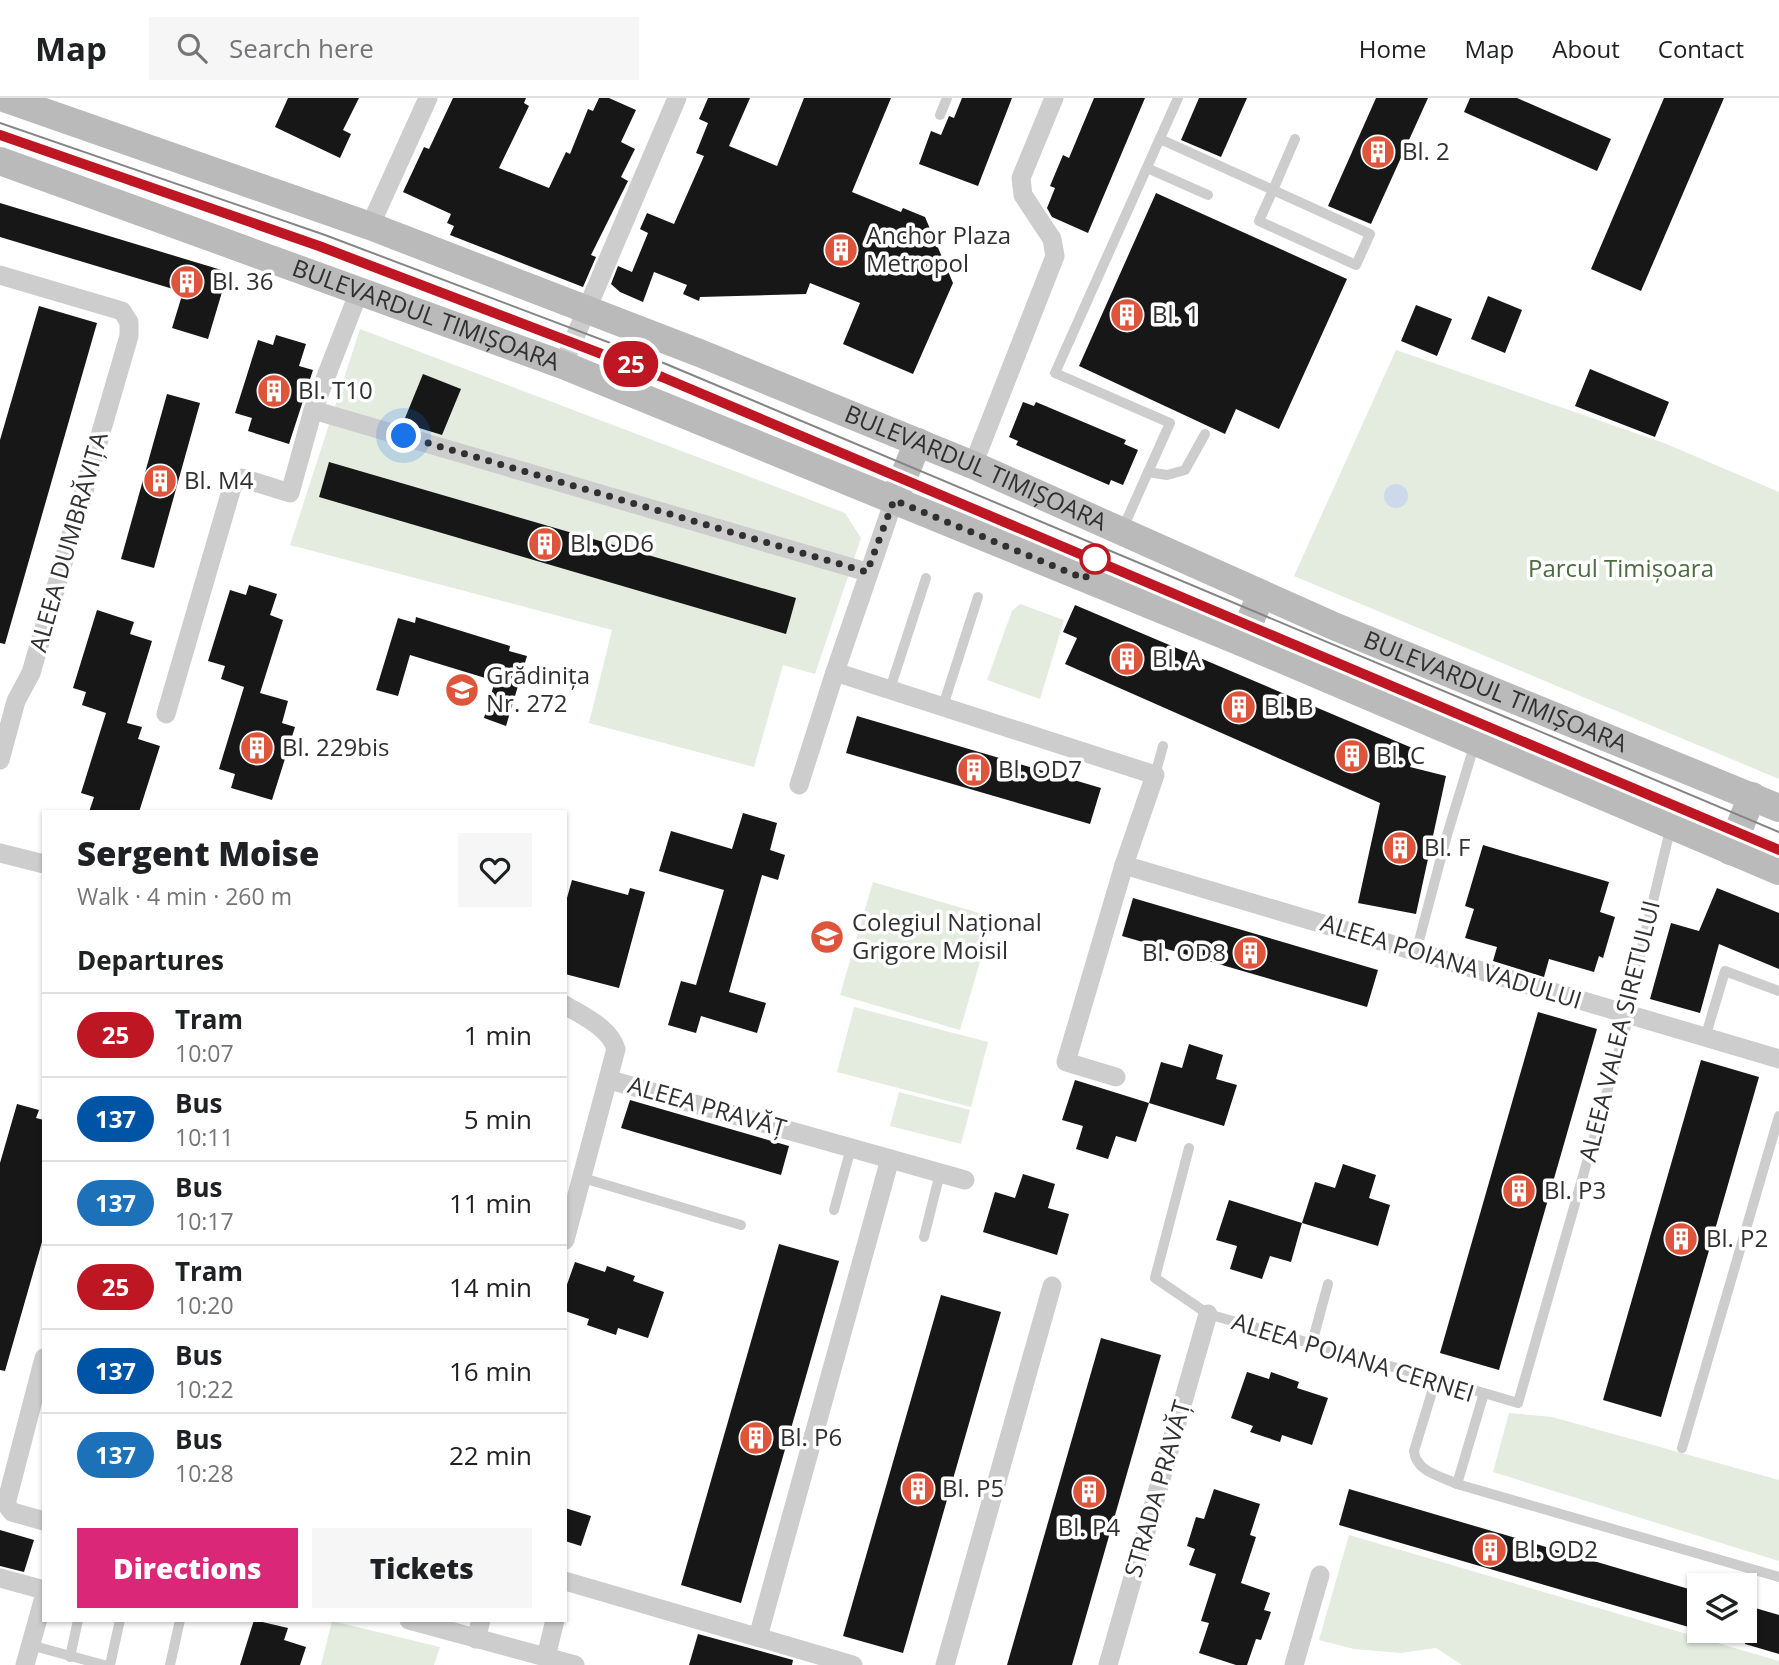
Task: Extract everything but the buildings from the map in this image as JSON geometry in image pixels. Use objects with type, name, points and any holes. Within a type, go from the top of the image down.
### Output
[{"type":"main road","name":"BULEVARDUL TIMIȘOARA","points":[[4,98],[61,107],[587,308],[918,442],[1261,596],[1779,808]]},
{"type":"main road","name":"BULEVARDUL TIMIȘOARA","points":[[0,162],[360,289],[563,365],[1241,642],[1779,871]]},
{"type":"main road","points":[[894,500],[918,442]]},
{"type":"main road","points":[[1241,642],[1261,596]]},
{"type":"main road","points":[[1730,851],[1752,796]]},
{"type":"street","points":[[370,226],[428,98]]},
{"type":"street","points":[[563,365],[677,98]]},
{"type":"street","points":[[973,466],[1055,256],[1052,239],[1023,195],[1021,178],[1054,98]]},
{"type":"street","name":"ALEEA DUMBRĂVIȚA","points":[[0,275],[122,311],[129,322],[129,336],[31,673],[8,698],[0,760]]},
{"type":"street","points":[[166,714],[233,484],[242,478],[290,492],[313,410],[360,289]]},
{"type":"street","points":[[313,410],[867,572]]},
{"type":"street","points":[[799,785],[867,572],[894,500]]},
{"type":"street","points":[[835,671],[1155,775],[1124,865],[1066,1062],[1116,1077]]},
{"type":"street","points":[[0,853],[35,862]]},
{"type":"street","name":"ALEEA POIANA VADULUI","points":[[1124,865],[1779,1059]]},
{"type":"street","points":[[567,1006],[614,1040],[616,1059],[610,1080]]},
{"type":"street","name":"ALEEA PRAVĂȚ","points":[[567,1233],[610,1080],[965,1180]]},
{"type":"street","points":[[758,1637],[890,1159]]},
{"type":"street","points":[[946,1665],[1052,1286]]},
{"type":"street","name":"STRADA PRAVĂȚ","points":[[1108,1665],[1208,1314]]},
{"type":"street","points":[[42,1366],[6,1504],[12,1512],[42,1520]]},
{"type":"street","points":[[1294,1665],[1320,1575]]},
{"type":"street","points":[[0,1578],[42,1589]]},
{"type":"street","points":[[567,1583],[853,1665]]},
{"type":"street","points":[[25,1665],[42,1604]]},
{"type":"street","points":[[423,1622],[479,1630],[545,1657],[575,1665]]},
{"type":"street","points":[[545,1657],[554,1622]]},
{"type":"lane","points":[[940,114],[947,98]]},
{"type":"lane","points":[[1121,532],[1170,423],[1055,373],[1178,98]]},
{"type":"lane","points":[[1160,139],[1273,190],[1370,234],[1356,265],[1259,221],[1273,190],[1295,139]]},
{"type":"lane","points":[[1147,168],[1208,195]]},
{"type":"lane","points":[[1148,472],[1167,475],[1185,470],[1205,434]]},
{"type":"lane","points":[[890,689],[926,578]]},
{"type":"lane","points":[[943,706],[978,597]]},
{"type":"lane","points":[[1416,952],[1475,742]]},
{"type":"lane","points":[[1155,775],[1163,746]]},
{"type":"lane","name":"ALEEA VALEA SIRETULUI","points":[[1484,1393],[1518,1403],[1629,1015],[1629,1000],[1671,826]]},
{"type":"lane","points":[[1705,1038],[1725,971],[1779,991]]},
{"type":"lane","points":[[1682,1448],[1779,1116]]},
{"type":"lane","points":[[834,1210],[851,1148]]},
{"type":"lane","name":"ALEEA POIANA CERNEI","points":[[1189,1148],[1155,1279],[1208,1314],[1484,1393],[1457,1484]]},
{"type":"lane","points":[[924,1237],[940,1174]]},
{"type":"lane","points":[[583,1178],[741,1225]]},
{"type":"lane","points":[[1312,1343],[1328,1284]]},
{"type":"lane","points":[[1436,1379],[1414,1451],[1415,1460],[1420,1467],[1457,1484],[1779,1577]]},
{"type":"lane","points":[[70,1657],[78,1622]]},
{"type":"lane","points":[[110,1665],[120,1622]]},
{"type":"lane","points":[[170,1665],[180,1622]]},
{"type":"lane","points":[[30,1645],[104,1665]]},
{"type":"green space","points":[[360,329],[845,513],[861,538],[815,674],[783,665],[754,767],[589,723],[612,630],[290,545]]},
{"type":"green space","name":"Parcul Timișoara","points":[[1396,350],[1664,443],[1779,492],[1779,779],[1294,576]]},
{"type":"green space","points":[[1020,604],[1064,620],[1040,699],[987,680],[1012,611]]},
{"type":"green space","points":[[873,882],[993,917],[960,1030],[840,995]]},
{"type":"green space","points":[[854,1007],[988,1042],[971,1107],[837,1072]]},
{"type":"green space","points":[[899,1092],[970,1110],[961,1144],[890,1126]]},
{"type":"green space","points":[[1509,1413],[1552,1417],[1779,1480],[1779,1561],[1493,1472]]},
{"type":"green space","points":[[1349,1535],[1687,1634],[1687,1643],[1718,1643],[1779,1661],[1779,1665],[1462,1665],[1436,1648],[1401,1653],[1354,1649],[1319,1640]]},
{"type":"green space","points":[[332,1622],[440,1647],[434,1665],[321,1665]]},
{"type":"water","points":[[1396,484],[1404,488],[1408,496],[1404,504],[1396,508],[1388,504],[1384,496],[1388,488]]},
{"type":"tram line","points":[[0,123],[325,235],[666,364],[1779,832]]},
{"type":"tram line","points":[[0,135],[319,246],[662,377],[1779,850]]},
{"type":"tram line","name":"25","points":[[0,135],[319,246],[662,377],[1779,850]]},
{"type":"place","name":"Bl. 2","points":[[1378,152]]},
{"type":"place","name":"Anchor Plaza Metropol","points":[[841,250]]},
{"type":"place","name":"Bl. 36","points":[[187,282]]},
{"type":"place","name":"Bl. 1","points":[[1127,315]]},
{"type":"place","name":"Bl. T10","points":[[274,391]]},
{"type":"place","name":"Bl. M4","points":[[160,481]]},
{"type":"place","name":"Bl. OD6","points":[[545,544]]},
{"type":"place","name":"Bl. A","points":[[1127,659]]},
{"type":"place","name":"Grădinița Nr. 272","points":[[462,690]]},
{"type":"place","name":"Bl. B","points":[[1239,707]]},
{"type":"place","name":"Bl. 229bis","points":[[257,748]]},
{"type":"place","name":"Bl. C","points":[[1352,756]]},
{"type":"place","name":"Bl. OD7","points":[[974,770]]},
{"type":"place","name":"Bl. F","points":[[1400,848]]},
{"type":"place","name":"Colegiul Național Grigore Moisil","points":[[827,937]]},
{"type":"place","name":"Bl. OD8","points":[[1250,953]]},
{"type":"place","name":"Bl. P3","points":[[1519,1191]]},
{"type":"place","name":"Bl. P2","points":[[1681,1239]]},
{"type":"place","name":"Bl. P6","points":[[756,1438]]},
{"type":"place","name":"Bl. P5","points":[[918,1489]]},
{"type":"place","name":"Bl. P4","points":[[1089,1492]]},
{"type":"place","name":"Bl. OD2","points":[[1490,1550]]},
{"type":"route","points":[[404,436],[867,572],[894,500],[1085,579],[1095,559]]}]
